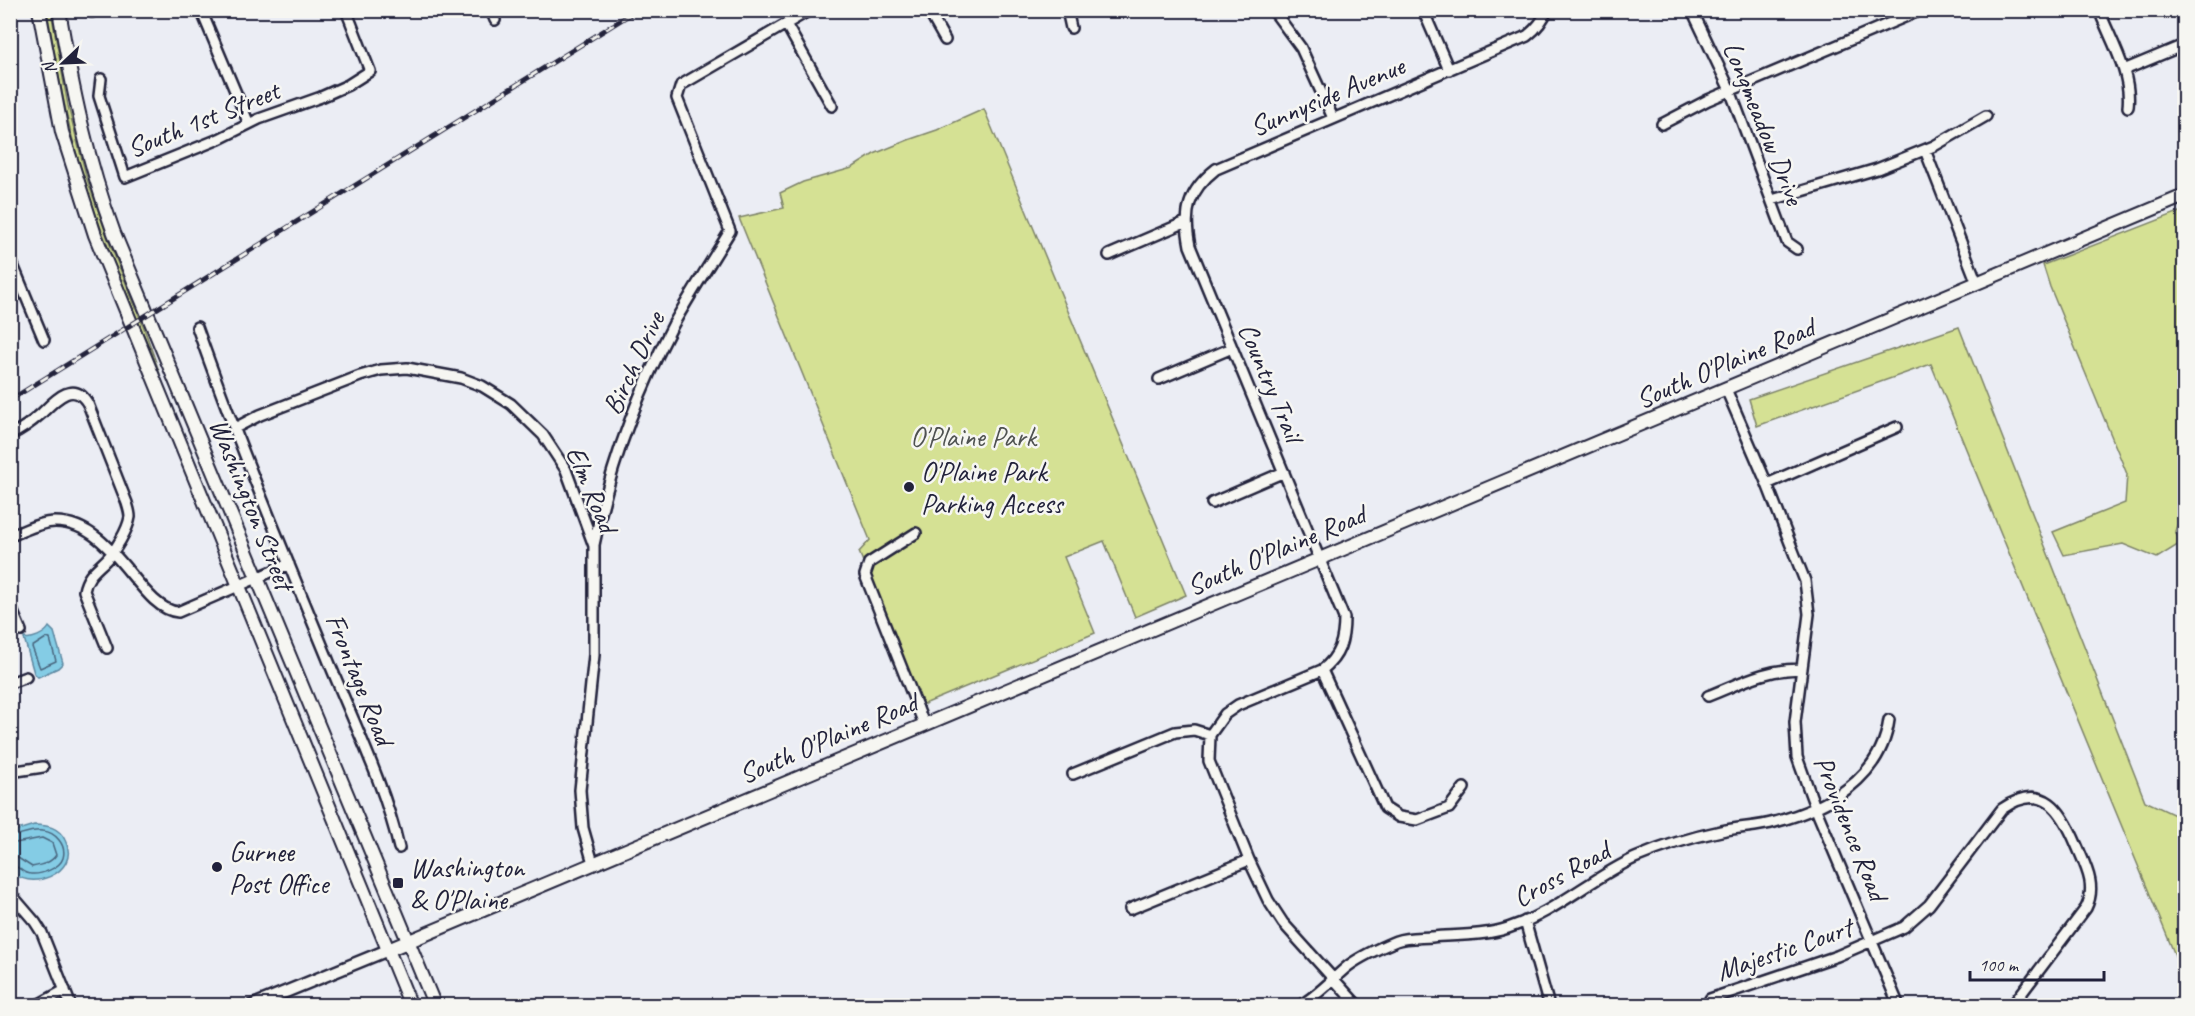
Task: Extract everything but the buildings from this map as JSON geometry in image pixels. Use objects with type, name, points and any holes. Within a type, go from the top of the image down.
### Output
[{"type":"main road","name":"Washington Street","points":[[39,10],[62,132],[88,216],[411,1005]]},
{"type":"main road","name":"Washington Street","points":[[59,10],[79,120],[104,204],[435,1005]]},
{"type":"main road","name":"South O'Plaine Road","points":[[388,950],[2184,196]]},
{"type":"street","points":[[201,10],[249,124]]},
{"type":"street","name":"South 1st Street","points":[[101,79],[99,96],[125,177],[360,79],[370,71],[346,10]]},
{"type":"street","points":[[810,10],[786,24],[832,105]]},
{"type":"street","points":[[928,10],[945,40]]},
{"type":"street","points":[[1067,10],[1071,28]]},
{"type":"street","points":[[1273,10],[1301,48],[1334,118]]},
{"type":"street","points":[[1423,10],[1449,70]]},
{"type":"street","name":"Sunnyside Avenue","points":[[1186,222],[1191,200],[1197,188],[1216,169],[1514,42],[1534,30],[1545,18],[1547,10]]},
{"type":"street","name":"Longmeadow Drive","points":[[1692,10],[1730,90],[1788,242],[1797,249]]},
{"type":"street","points":[[1662,124],[1730,90],[1921,10]]},
{"type":"street","points":[[2099,10],[2124,70],[2130,92],[2128,107]]},
{"type":"street","name":"Birch Drive","points":[[594,546],[613,469],[641,394],[674,323],[730,231],[676,98],[681,85],[786,24]]},
{"type":"street","points":[[2124,70],[2184,45]]},
{"type":"street","points":[[1772,200],[1877,169],[1925,150],[1986,116]]},
{"type":"street","points":[[1925,150],[1977,283]]},
{"type":"street","points":[[1109,255],[1186,222]]},
{"type":"street","name":"Country Trail","points":[[1186,222],[1190,246],[1344,618],[1342,645],[1322,670]]},
{"type":"street","points":[[10,258],[44,340]]},
{"type":"street","name":"Frontage Road","points":[[197,327],[224,403],[394,826],[399,848]]},
{"type":"street","points":[[1159,379],[1232,348]]},
{"type":"street","name":"Elm Road","points":[[235,428],[260,415],[335,385],[381,370],[421,369],[462,378],[482,386],[506,400],[543,435],[566,470],[594,546],[594,655],[580,790],[583,828],[593,863]]},
{"type":"street","name":"Providence Road","points":[[1726,389],[1805,581],[1809,614],[1795,735],[1797,757],[1815,807],[1899,1005]]},
{"type":"street","points":[[10,435],[33,420],[63,395],[75,392],[83,396],[130,515],[127,526],[113,550],[86,581],[84,591],[107,648]]},
{"type":"street","points":[[1767,484],[1897,427]]},
{"type":"street","points":[[1212,503],[1284,472]]},
{"type":"street","points":[[10,536],[47,523],[71,524],[113,550],[144,589],[168,611],[178,612],[289,564]]},
{"type":"street","points":[[916,533],[869,563],[865,575],[924,724]]},
{"type":"street","points":[[10,605],[21,631]]},
{"type":"street","points":[[1707,696],[1773,670],[1802,669]]},
{"type":"street","points":[[1358,1005],[1283,923],[1268,900],[1211,768],[1208,747],[1210,735],[1220,719],[1238,705],[1322,670],[1364,767],[1385,808],[1399,817],[1417,820],[1449,808],[1464,788]]},
{"type":"street","points":[[10,683],[26,677]]},
{"type":"street","name":"Cross Road","points":[[1299,1005],[1316,995],[1361,957],[1400,940],[1481,934],[1507,928],[1540,915],[1601,875],[1657,849],[1691,838],[1776,822],[1840,795],[1862,777],[1879,752],[1889,720]]},
{"type":"street","points":[[1073,774],[1175,732],[1194,730],[1210,735]]},
{"type":"street","points":[[10,772],[42,767]]},
{"type":"street","name":"Majestic Court","points":[[1710,999],[1827,960],[1904,927],[1929,905],[1997,815],[2011,803],[2032,798],[2050,804],[2063,815],[2091,881],[2089,902],[2012,1005]]},
{"type":"street","points":[[1130,909],[1249,860]]},
{"type":"street","points":[[10,893],[35,922],[71,1005]]},
{"type":"street","points":[[1525,921],[1549,1005]]},
{"type":"street","points":[[251,1005],[388,950]]},
{"type":"street","points":[[36,1005],[65,990]]},
{"type":"green space","points":[[47,11],[51,11],[68,106],[87,179],[160,374],[116,268],[86,187],[69,123]]},
{"type":"green space","name":"O'Plaine Park","points":[[984,109],[1186,595],[1135,617],[1104,541],[1064,557],[1095,633],[922,705],[859,552],[870,540],[739,218],[784,208],[780,193],[803,182],[852,168],[874,154]]},
{"type":"green space","points":[[2184,210],[2184,508],[2175,531],[2181,543],[2157,558],[2123,544],[2064,555],[2053,532],[2125,503],[2127,474],[2043,265]]},
{"type":"green space","points":[[1959,327],[2145,801],[2175,815],[2184,842],[2184,977],[1931,364],[1757,426],[1749,399]]},
{"type":"water","points":[[49,627],[54,632],[63,663],[58,668],[38,677],[34,673],[24,638],[38,636]]},
{"type":"water","points":[[34,825],[48,826],[59,832],[65,840],[68,852],[66,862],[59,871],[50,877],[28,880],[18,876],[10,865],[11,832]]},
{"type":"railway","points":[[10,400],[637,10]]},
{"type":"place","name":"O'Plaine Park Parking Access","points":[[909,487]]},
{"type":"place","name":"Gurnee Post Office","points":[[217,867]]},
{"type":"place","name":"Washington & O'Plaine","points":[[398,883]]}]
